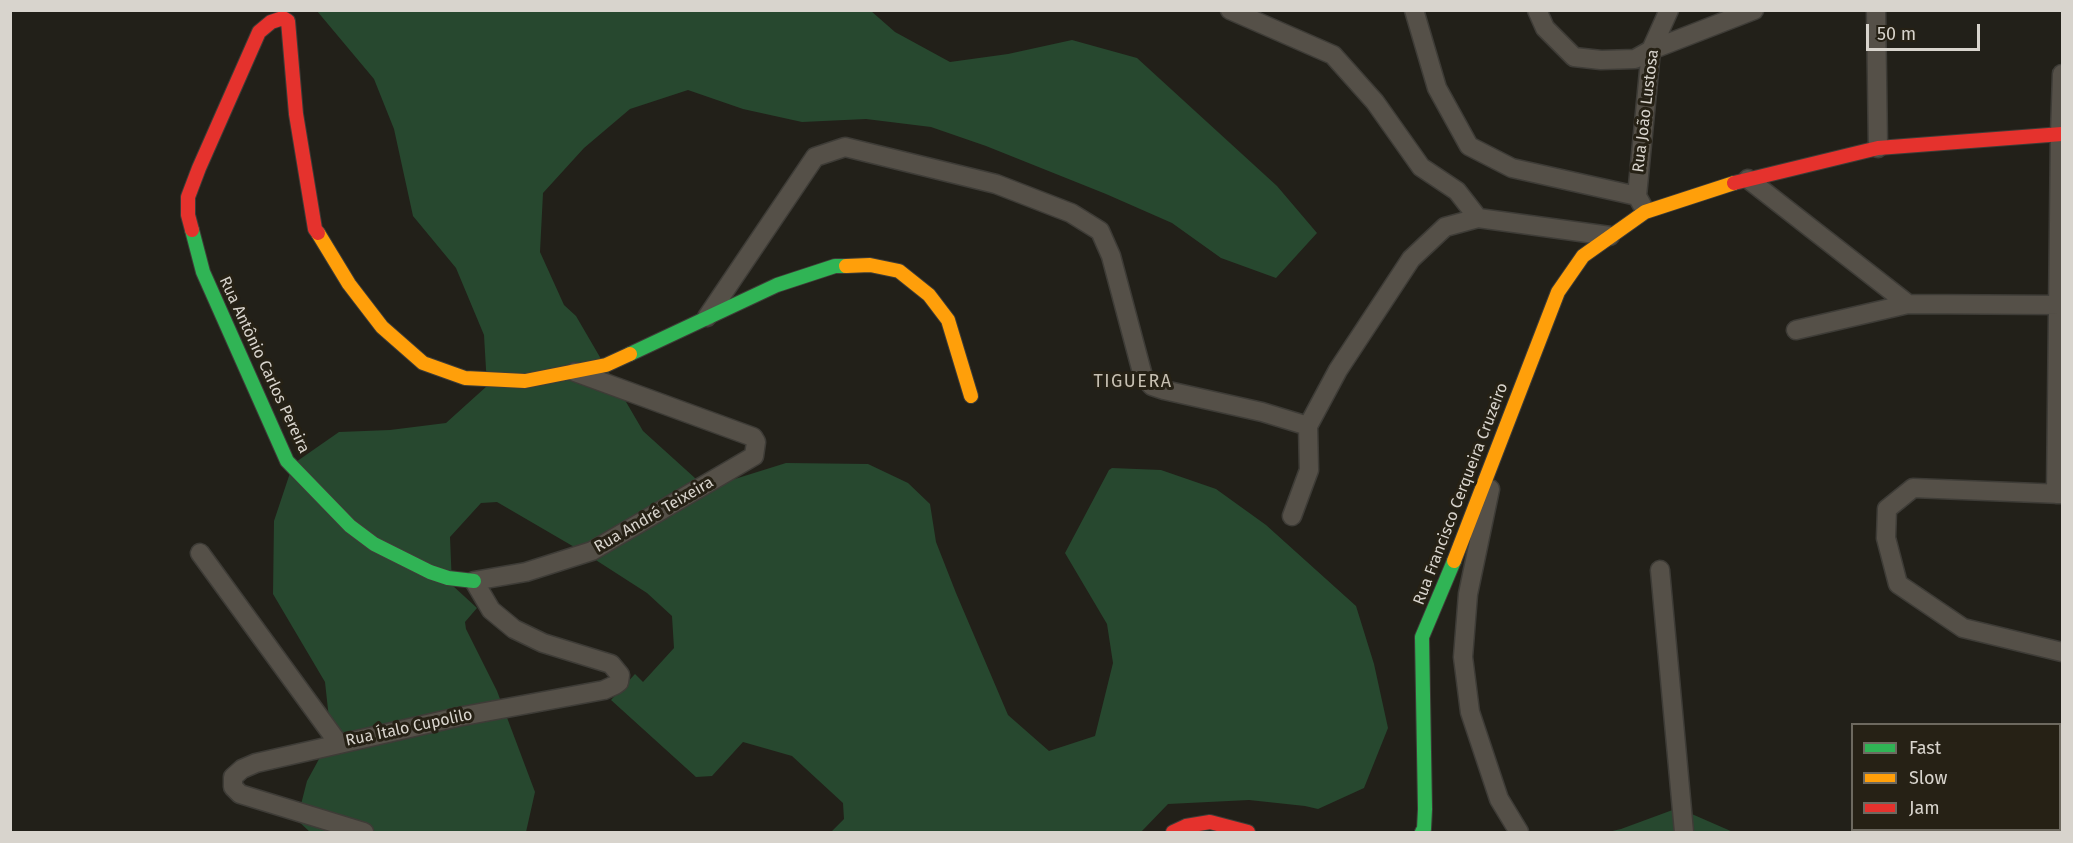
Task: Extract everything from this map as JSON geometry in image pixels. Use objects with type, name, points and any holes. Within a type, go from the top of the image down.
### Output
[{"type":"street","points":[[1230,10],[1333,55],[1375,102],[1421,167],[1457,191],[1478,218]]},
{"type":"street","points":[[1414,10],[1437,88],[1469,146],[1512,168],[1641,204]]},
{"type":"street","points":[[1423,10],[1425,52]]},
{"type":"street","points":[[1537,10],[1545,28],[1574,57],[1600,60],[1635,58],[1650,50],[1754,10]]},
{"type":"street","name":"Rua João Lustosa","points":[[1641,204],[1650,50],[1669,10]]},
{"type":"street","points":[[1876,10],[1878,148]]},
{"type":"street","name":"Rua Antônio Carlos Pereira","points":[[474,581],[448,578],[430,572],[374,544],[350,526],[287,461],[203,272],[188,215],[188,197],[259,32],[271,22],[283,18],[288,21],[296,114],[315,229],[349,284],[382,327],[423,363],[465,378],[525,381],[575,372]]},
{"type":"street","points":[[2062,74],[2059,494],[1913,488],[1887,508],[1886,538],[1898,584],[1963,628],[2062,652]]},
{"type":"street","name":"Rua Francisco Cerqueira Cruzeiro","points":[[1422,832],[1425,809],[1422,637],[1441,596],[1558,292],[1583,256],[1610,236],[1641,204],[1878,148],[2061,134]]},
{"type":"street","points":[[707,318],[815,157],[845,147],[996,184],[1071,213],[1100,231],[1111,256],[1143,376],[1152,386],[1262,412],[1308,426]]},
{"type":"street","points":[[1748,179],[1908,304]]},
{"type":"street","points":[[1292,516],[1309,470],[1308,426],[1338,370],[1411,259],[1445,227],[1478,218],[1610,236]]},
{"type":"street","points":[[575,372],[606,365],[777,285],[836,267],[870,265],[899,271],[929,295],[948,320],[971,396]]},
{"type":"street","points":[[1796,330],[1908,304],[2061,305]]},
{"type":"street","name":"Rua André Teixeira","points":[[474,581],[526,572],[592,551],[754,456],[756,442],[753,437],[575,372]]},
{"type":"street","points":[[1503,431],[1468,594],[1463,657],[1470,712],[1499,799],[1519,832]]},
{"type":"street","points":[[200,553],[339,744]]},
{"type":"street","points":[[1660,570],[1684,832]]},
{"type":"street","name":"Rua Ítalo Cupolilo","points":[[364,832],[240,794],[232,782],[233,777],[242,769],[256,763],[458,717],[604,690],[615,685],[620,678],[611,664],[543,643],[514,629],[491,610],[474,581]]},
{"type":"street","points":[[1173,832],[1186,826],[1210,822],[1248,832]]},
{"type":"green space","points":[[317,11],[871,11],[895,32],[950,62],[1008,54],[1072,40],[1137,58],[1277,186],[1317,233],[1276,278],[1221,258],[1172,223],[1106,194],[986,146],[931,127],[866,119],[802,122],[743,109],[688,90],[630,109],[584,148],[543,193],[540,252],[564,305],[576,316],[643,431],[706,488],[786,463],[868,464],[908,483],[930,504],[936,542],[1008,715],[1049,751],[1095,736],[1113,663],[1107,624],[1065,553],[1109,470],[1112,468],[1161,470],[1216,489],[1266,525],[1356,606],[1374,664],[1388,728],[1364,788],[1318,809],[1249,800],[1168,804],[1141,832],[831,832],[844,819],[843,803],[792,756],[743,742],[712,776],[696,777],[611,700],[635,674],[643,682],[674,648],[672,616],[647,593],[588,555],[497,502],[481,503],[450,537],[452,585],[477,608],[465,622],[466,629],[497,691],[535,792],[526,832],[310,832],[297,820],[307,781],[331,737],[325,682],[273,594],[274,521],[293,464],[339,432],[390,430],[446,423],[487,386],[484,335],[456,268],[413,216],[394,129],[374,79]]},
{"type":"green space","points":[[1678,808],[1733,832],[1608,832],[1621,829]]},
{"type":"traffic: fast","points":[[192,230],[203,272],[287,461],[350,526],[374,544],[430,572],[448,578],[474,581]]},
{"type":"traffic: fast","points":[[630,354],[777,285],[835,266],[846,266]]},
{"type":"traffic: fast","points":[[1422,832],[1425,809],[1422,637],[1454,561]]},
{"type":"traffic: slow","points":[[1454,561],[1558,292],[1583,256],[1645,212],[1734,183]]},
{"type":"traffic: slow","points":[[318,233],[349,284],[382,327],[423,363],[465,378],[525,381],[606,365],[630,354]]},
{"type":"traffic: slow","points":[[846,266],[870,265],[899,271],[929,295],[948,320],[971,396]]},
{"type":"traffic: jam","points":[[192,230],[188,215],[188,197],[199,168],[259,32],[271,22],[283,18],[288,21],[296,114],[315,229],[318,233]]},
{"type":"traffic: jam","points":[[1734,183],[1878,148],[2062,134]]},
{"type":"traffic: jam","points":[[1173,832],[1186,826],[1210,822],[1248,832]]},
{"type":"district","name":"TIGUERA","points":[[1133,382]]}]
